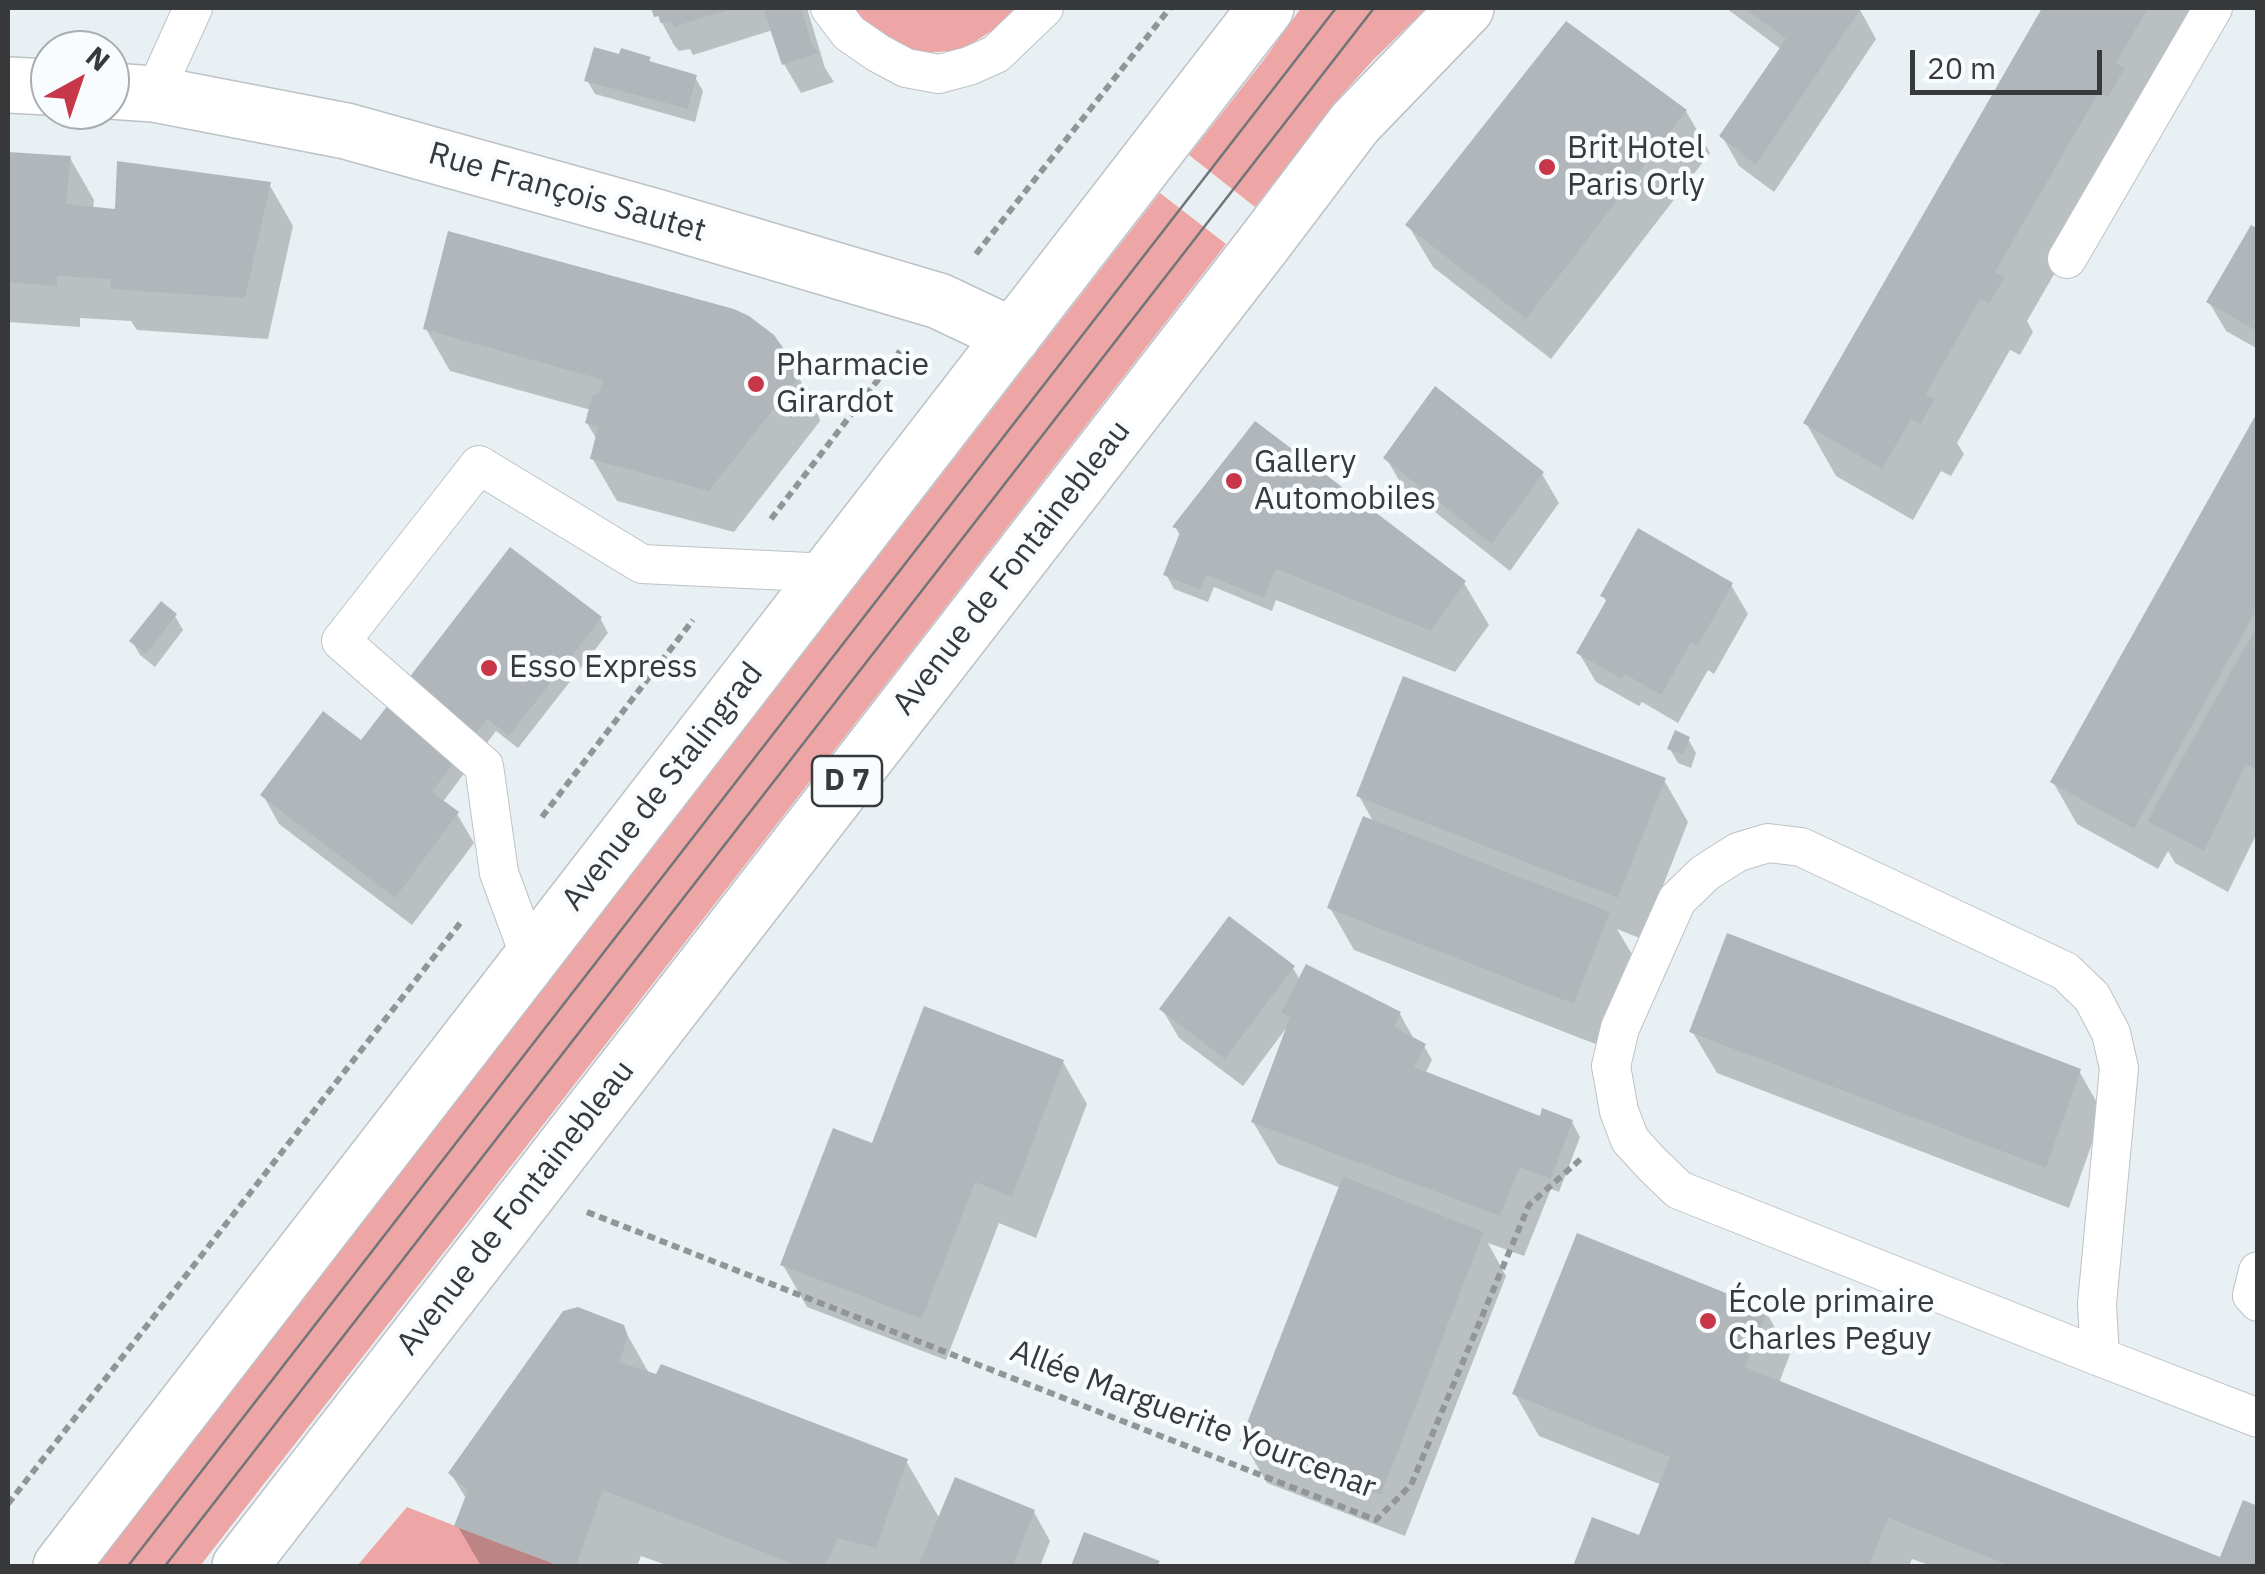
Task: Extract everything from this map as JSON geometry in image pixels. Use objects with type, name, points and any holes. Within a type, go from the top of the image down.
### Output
[{"type":"main road","name":"Avenue de Stalingrad","points":[[60,1566],[1266,8]]},
{"type":"main road","name":"Avenue de Fontainebleau","points":[[240,1566],[1355,122],[1466,8]]},
{"type":"main road","name":"Rue François Sautet","points":[[132,92],[346,130],[938,301],[1012,336]]},
{"type":"lane","points":[[132,92],[193,8]]},
{"type":"lane","points":[[830,8],[849,33],[878,53],[906,68],[939,74],[996,54],[1044,8]]},
{"type":"lane","points":[[2067,258],[2213,8]]},
{"type":"lane","points":[[530,957],[499,874],[484,766],[341,641],[480,465],[642,564],[830,573]]},
{"type":"lane","points":[[2100,1357],[2097,1304],[2119,1068],[2111,1033],[2092,997],[2065,972],[1801,847],[1768,843],[1738,852],[1705,873],[1677,900],[1620,1028],[1611,1066],[1619,1111],[1630,1140],[1679,1190],[2100,1357],[2258,1418]]},
{"type":"lane","points":[[2258,1271],[2252,1295],[2258,1302]]},
{"type":"path","points":[[8,1504],[499,874],[938,301],[1170,8]]},
{"type":"path","name":"Allée Marguerite Yourcenar","points":[[530,1190],[1376,1520],[1411,1485],[1529,1205],[1583,1156],[1654,1165]]},
{"type":"shaded area","points":[[852,8],[1015,8],[993,30],[962,50],[924,53],[906,50],[867,26]]},
{"type":"shaded area","points":[[1301,8],[1427,8],[1339,98],[1255,207],[1189,155]]},
{"type":"shaded area","points":[[1160,193],[1226,244],[927,631],[200,1566],[96,1566]]},
{"type":"shaded area","points":[[407,1507],[496,1542],[560,1566],[357,1566]]},
{"type":"building","points":[[651,8],[734,8],[674,27],[672,21],[660,23]]},
{"type":"building","points":[[763,8],[801,8],[812,45],[819,53],[782,65]]},
{"type":"building","points":[[1744,8],[1861,8],[1756,165],[1719,136],[1786,39]]},
{"type":"building","points":[[2042,8],[2148,8],[2116,63],[2125,68],[2108,97],[2099,92],[1995,272],[2005,277],[1989,304],[1980,299],[1926,394],[1935,399],[1920,425],[1911,419],[1882,469],[1803,423]]},
{"type":"building","name":"Brit Hotel Paris Orly","points":[[1566,21],[1687,110],[1526,319],[1405,225]]},
{"type":"building","points":[[594,47],[619,54],[621,48],[697,75],[688,109],[584,81]]},
{"type":"building","points":[[8,152],[71,156],[66,204],[115,209],[117,161],[271,182],[245,298],[110,289],[111,279],[57,276],[57,286],[8,282]]},
{"type":"building","points":[[2251,225],[2258,229],[2258,332],[2206,302]]},
{"type":"building","points":[[448,231],[734,309],[774,335],[793,362],[798,378],[709,491],[590,459],[598,427],[585,423],[593,394],[598,394],[603,380],[423,329]]},
{"type":"building","points":[[1435,386],[1544,472],[1492,544],[1383,458]]},
{"type":"building","points":[[2258,411],[2258,607],[2134,829],[2050,782]]},
{"type":"building","points":[[1255,421],[1466,581],[1431,631],[1276,569],[1264,598],[1206,575],[1200,589],[1163,575],[1181,530],[1172,527]]},
{"type":"building","points":[[1638,528],[1733,583],[1698,646],[1691,643],[1661,695],[1576,653],[1607,599],[1600,596]]},
{"type":"building","points":[[510,547],[602,617],[509,736],[487,719],[432,792],[459,812],[395,898],[260,795],[323,711],[361,740]]},
{"type":"building","points":[[161,601],[177,614],[146,654],[129,641]]},
{"type":"building","points":[[2258,624],[2258,770],[2246,765],[2204,851],[2147,821]]},
{"type":"building","points":[[1403,676],[1666,778],[1618,898],[1356,796]]},
{"type":"building","points":[[1675,730],[1690,737],[1683,755],[1667,749]]},
{"type":"building","points":[[1363,816],[1610,912],[1574,1004],[1327,908]]},
{"type":"building","points":[[1229,916],[1295,966],[1225,1059],[1159,1009]]},
{"type":"building","points":[[1727,933],[2081,1069],[2046,1168],[1689,1032]]},
{"type":"building","points":[[1306,964],[1401,1012],[1394,1027],[1426,1044],[1414,1067],[1540,1116],[1542,1108],[1573,1120],[1551,1179],[1520,1167],[1500,1216],[1251,1122],[1290,1017],[1281,1013]]},
{"type":"building","points":[[924,1006],[1064,1060],[1012,1197],[975,1182],[922,1319],[780,1265],[833,1128],[872,1143]]},
{"type":"building","points":[[1343,1176],[1484,1232],[1381,1495],[1240,1441]]},
{"type":"building","points":[[1577,1233],[1768,1310],[1745,1367],[2220,1557],[2243,1500],[2258,1506],[2258,1566],[2011,1566],[1888,1518],[1869,1566],[1573,1566],[1592,1517],[1639,1535],[1670,1457],[1512,1394]]},
{"type":"building","points":[[578,1307],[624,1325],[628,1337],[619,1362],[656,1374],[661,1364],[908,1459],[876,1548],[838,1538],[825,1566],[799,1566],[603,1490],[576,1566],[560,1566],[454,1526],[468,1490],[448,1473],[563,1311]]},
{"type":"building","points":[[955,1477],[1035,1510],[1013,1566],[918,1566]]},
{"type":"building","points":[[1084,1532],[1160,1561],[1157,1566],[1071,1566]]},
{"type":"tram line","points":[[128,1566],[1336,8]]},
{"type":"tram line","points":[[165,1566],[1374,8]]},
{"type":"place","name":"Brit Hotel Paris Orly","points":[[1547,167]]},
{"type":"place","name":"Pharmacie Girardot","points":[[756,384]]},
{"type":"place","name":"Gallery Automobiles","points":[[1234,481]]},
{"type":"place","name":"Esso Express","points":[[489,668]]},
{"type":"place","name":"École primaire Charles Peguy","points":[[1708,1321]]}]
